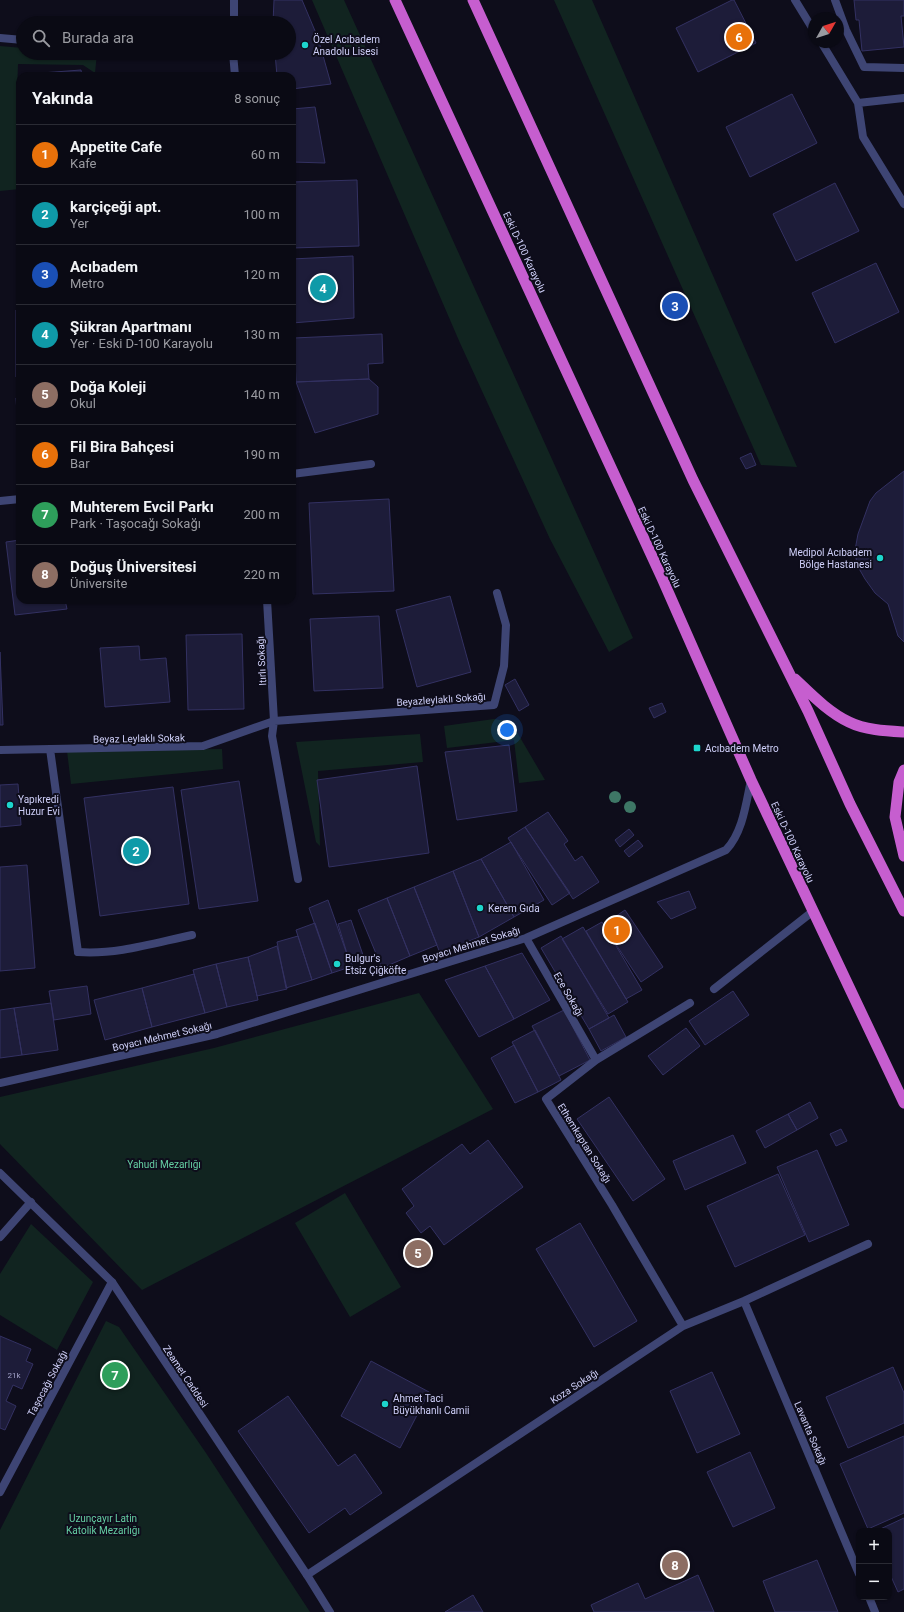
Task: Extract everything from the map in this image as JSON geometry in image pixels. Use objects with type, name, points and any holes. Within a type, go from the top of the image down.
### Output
[{"type":"highway","name":"Eski D-100 Karayolu","points":[[395,0],[662,578],[751,780],[812,912],[904,1103]]},
{"type":"highway","points":[[473,0],[693,480],[789,672],[850,804],[904,911]]},
{"type":"highway","points":[[789,672],[832,712],[849,722],[887,731],[904,732]]},
{"type":"highway","points":[[904,770],[900,782],[895,817],[904,856]]},
{"type":"street","points":[[234,0],[234,16]]},
{"type":"street","points":[[795,0],[808,21]]},
{"type":"street","points":[[835,0],[846,30],[864,67],[904,68]]},
{"type":"street","points":[[0,38],[16,39]]},
{"type":"street","points":[[825,48],[858,103],[863,137],[904,204]]},
{"type":"street","points":[[234,60],[235,72]]},
{"type":"street","points":[[858,103],[904,98]]},
{"type":"street","points":[[296,473],[371,464]]},
{"type":"street","points":[[0,501],[16,499]]},
{"type":"street","name":"Beyazleylaklı Sokağı","points":[[274,721],[494,705],[504,666],[506,625],[497,593]]},
{"type":"street","name":"Itırlı Sokağı","points":[[267,604],[274,721],[272,736],[298,879]]},
{"type":"street","name":"Beyaz Leylaklı Sokak","points":[[0,750],[203,746],[274,721]]},
{"type":"street","points":[[50,749],[78,952],[98,954],[192,935]]},
{"type":"street","name":"Boyacı Mehmet Sokağı","points":[[0,1083],[217,1034],[526,938],[726,850],[733,842],[737,831],[751,780]]},
{"type":"street","points":[[714,989],[812,912]]},
{"type":"street","name":"Ece Sokağı","points":[[526,938],[596,1060]]},
{"type":"street","name":"Ethemkaptan Sokağı","points":[[683,1326],[612,1205],[546,1099],[596,1060],[690,1003]]},
{"type":"street","name":"Zeamet Caddesi","points":[[0,1173],[112,1282],[307,1575],[330,1612]]},
{"type":"street","points":[[0,1237],[31,1202]]},
{"type":"street","name":"Koza Sokağı","points":[[307,1575],[683,1326],[744,1301],[868,1244]]},
{"type":"street","name":"Taşocağı Sokağı","points":[[0,1492],[112,1282]]},
{"type":"street","name":"Lavanta Sokağı","points":[[744,1301],[856,1567]]},
{"type":"street","points":[[870,1600],[875,1612]]},
{"type":"green space","points":[[312,0],[344,0],[633,638],[609,652],[550,539],[460,343]]},
{"type":"green space","points":[[554,0],[592,0],[797,467],[761,465]]},
{"type":"green space","points":[[0,46],[16,47],[16,60],[96,60],[95,72],[83,65],[18,64],[18,72],[16,72],[16,189],[0,191]]},
{"type":"green space","points":[[494,719],[511,722],[545,780],[519,783],[514,740],[447,748],[444,726]]},
{"type":"green space","points":[[420,734],[423,762],[318,771],[320,846],[316,842],[296,742]]},
{"type":"green space","points":[[222,749],[223,769],[71,784],[67,751]]},
{"type":"green space","name":"Yahudi Mezarlığı","points":[[419,993],[493,1109],[142,1290],[0,1144],[0,1097],[214,1048]]},
{"type":"green space","points":[[345,1193],[401,1287],[350,1317],[295,1223]]},
{"type":"green space","points":[[31,1224],[93,1282],[57,1350],[0,1315],[0,1274]]},
{"type":"green space","name":"Uzunçayır Latin Katolik Mezarlığı","points":[[106,1321],[119,1327],[206,1453],[310,1612],[0,1612],[0,1530]]},
{"type":"building","name":"Özel Acıbadem Anadolu Lisesi","points":[[274,0],[302,0],[318,38],[331,84],[296,88],[296,72],[277,72],[276,60],[296,60],[296,16],[273,16]]},
{"type":"building","points":[[734,0],[756,43],[698,72],[676,28]]},
{"type":"building","points":[[854,0],[904,0],[904,16],[901,16],[904,47],[862,51],[859,20],[856,20]]},
{"type":"building","points":[[81,70],[81,72],[54,72]]},
{"type":"building","points":[[792,94],[817,143],[750,177],[726,127]]},
{"type":"building","points":[[315,107],[325,163],[296,162],[296,109]]},
{"type":"building","points":[[357,180],[359,246],[296,248],[296,182]]},
{"type":"building","points":[[835,183],[859,231],[796,261],[773,214]]},
{"type":"building","points":[[353,256],[354,318],[296,323],[296,259]]},
{"type":"building","points":[[876,263],[899,312],[835,343],[812,293]]},
{"type":"building","points":[[382,334],[383,363],[368,364],[369,379],[296,382],[296,338]]},
{"type":"building","points":[[369,379],[378,387],[378,414],[315,433],[296,382]]},
{"type":"building","points":[[751,453],[756,465],[746,469],[740,458]]},
{"type":"building","name":"Medipol Acıbadem Bölge Hastanesi","points":[[904,471],[904,642],[898,636],[888,604],[875,593],[857,565],[855,550],[858,534],[870,501],[876,493]]},
{"type":"building","points":[[389,499],[394,591],[313,594],[309,503]]},
{"type":"building","points":[[16,541],[16,604],[66,604],[67,609],[15,615],[6,542]]},
{"type":"building","points":[[450,596],[471,672],[417,687],[396,610]]},
{"type":"building","points":[[379,616],[383,688],[314,691],[310,619]]},
{"type":"building","points":[[242,634],[244,709],[188,710],[186,635]]},
{"type":"building","points":[[139,646],[140,660],[166,658],[170,702],[105,707],[100,648]]},
{"type":"building","points":[[0,652],[3,725],[0,725]]},
{"type":"building","points":[[515,679],[529,705],[519,711],[505,685]]},
{"type":"building","points":[[662,703],[666,712],[654,718],[649,708]]},
{"type":"building","points":[[509,745],[517,811],[457,820],[445,752]]},
{"type":"building","points":[[417,766],[429,853],[329,867],[317,780]]},
{"type":"building","points":[[239,781],[258,901],[199,909],[181,790]]},
{"type":"building","name":"Yapıkredi Huzur Evi","points":[[18,784],[21,825],[0,827],[0,785]]},
{"type":"building","points":[[173,787],[189,904],[100,916],[84,798]]},
{"type":"building","points":[[548,812],[568,841],[564,844],[575,861],[582,856],[599,882],[573,899],[525,827]]},
{"type":"building","points":[[525,827],[570,893],[552,905],[508,838]]},
{"type":"building","points":[[629,829],[634,835],[620,847],[615,840]]},
{"type":"building","points":[[638,840],[643,846],[629,857],[624,851]]},
{"type":"building","points":[[511,842],[544,900],[514,917],[481,859]]},
{"type":"building","points":[[481,859],[514,917],[479,937],[453,871]]},
{"type":"building","points":[[27,865],[35,968],[0,971],[0,867]]},
{"type":"building","points":[[453,871],[479,937],[440,953],[414,887]]},
{"type":"building","points":[[414,887],[437,945],[410,956],[387,898]]},
{"type":"building","points":[[689,891],[696,908],[671,919],[657,902]]},
{"type":"building","points":[[387,898],[410,956],[382,968],[358,910]]},
{"type":"building","points":[[328,900],[349,960],[353,966],[332,973],[309,908]]},
{"type":"building","points":[[625,910],[663,967],[641,982],[603,925]]},
{"type":"building","points":[[351,920],[363,955],[349,960],[338,924]]},
{"type":"building","points":[[602,922],[642,990],[626,999],[586,931]]},
{"type":"building","points":[[315,923],[332,973],[312,980],[296,930]]},
{"type":"building","points":[[583,927],[628,1002],[608,1014],[562,939]]},
{"type":"building","points":[[298,936],[312,980],[286,988],[277,942]]},
{"type":"building","points":[[561,936],[609,1018],[589,1029],[541,948]]},
{"type":"building","points":[[277,946],[287,989],[257,996],[248,957]]},
{"type":"building","points":[[522,953],[550,1000],[514,1019],[485,966]]},
{"type":"building","points":[[248,957],[258,1000],[227,1007],[216,964]]},
{"type":"building","points":[[216,964],[227,1007],[205,1013],[193,970]]},
{"type":"building","points":[[485,966],[514,1019],[479,1037],[445,980]]},
{"type":"building","points":[[194,974],[205,1013],[152,1027],[142,988]]},
{"type":"building","points":[[87,986],[91,1014],[54,1020],[49,991]]},
{"type":"building","points":[[142,988],[152,1027],[105,1040],[94,1000]]},
{"type":"building","points":[[733,991],[749,1015],[705,1045],[689,1021]]},
{"type":"building","points":[[51,1003],[58,1050],[22,1055],[14,1008]]},
{"type":"building","points":[[14,1008],[22,1055],[0,1058],[0,1010]]},
{"type":"building","points":[[564,1010],[590,1060],[559,1076],[532,1026]]},
{"type":"building","points":[[614,1015],[626,1037],[601,1051],[589,1029]]},
{"type":"building","points":[[686,1028],[700,1046],[663,1075],[648,1056]]},
{"type":"building","points":[[535,1030],[561,1080],[538,1092],[512,1042]]},
{"type":"building","points":[[514,1045],[538,1092],[515,1103],[491,1058]]},
{"type":"building","points":[[609,1097],[665,1179],[633,1201],[577,1119]]},
{"type":"building","points":[[810,1102],[818,1118],[797,1130],[788,1114]]},
{"type":"building","points":[[788,1114],[797,1130],[765,1148],[756,1131]]},
{"type":"building","points":[[841,1129],[847,1141],[836,1146],[830,1134]]},
{"type":"building","points":[[733,1135],[746,1163],[685,1190],[673,1161]]},
{"type":"building","points":[[488,1140],[523,1187],[444,1245],[430,1226],[421,1233],[406,1213],[414,1206],[402,1189],[462,1144],[470,1154]]},
{"type":"building","points":[[817,1150],[849,1225],[809,1242],[777,1167]]},
{"type":"building","points":[[778,1174],[805,1235],[735,1267],[707,1206]]},
{"type":"building","points":[[580,1223],[637,1321],[594,1347],[536,1249]]},
{"type":"building","points":[[0,1336],[31,1349],[26,1361],[33,1364],[22,1389],[13,1385],[6,1401],[16,1406],[5,1430],[0,1428]]},
{"type":"building","name":"Ahmet Taci Büyükhanlı Camii","points":[[371,1361],[429,1392],[400,1448],[341,1416]]},
{"type":"building","points":[[893,1367],[904,1393],[904,1423],[848,1448],[826,1397]]},
{"type":"building","points":[[712,1372],[740,1434],[697,1453],[670,1391]]},
{"type":"building","points":[[288,1396],[338,1466],[355,1454],[382,1493],[350,1515],[345,1508],[309,1533],[238,1431]]},
{"type":"building","points":[[904,1436],[904,1513],[868,1528],[840,1464]]},
{"type":"building","points":[[750,1452],[775,1508],[733,1527],[707,1472]]},
{"type":"building","points":[[904,1518],[904,1589],[898,1592],[892,1579],[892,1528],[882,1528]]},
{"type":"building","points":[[817,1560],[838,1612],[775,1612],[763,1581]]},
{"type":"building","points":[[698,1575],[714,1612],[594,1612],[591,1605],[638,1583],[645,1599]]},
{"type":"building","points":[[473,1595],[483,1612],[445,1612]]},
{"type":"place","name":"Fil Bira Bahçesi","points":[[739,37]]},
{"type":"place","name":"Özel Acıbadem Anadolu Lisesi","points":[[305,45]]},
{"type":"place","name":"Şükran Apartmanı","points":[[323,288]]},
{"type":"place","name":"Acıbadem","points":[[675,306]]},
{"type":"place","name":"Medipol Acıbadem Bölge Hastanesi","points":[[880,558]]},
{"type":"place","name":"Acıbadem Metro","points":[[697,748]]},
{"type":"place","name":"Yapıkredi Huzur Evi","points":[[10,805]]},
{"type":"place","name":"karçiçeği apt.","points":[[136,851]]},
{"type":"place","name":"Kerem Gıda","points":[[480,908]]},
{"type":"place","name":"Appetite Cafe","points":[[617,930]]},
{"type":"place","name":"Bulgur's Etsiz Çiğköfte","points":[[337,964]]},
{"type":"place","name":"Doğa Koleji","points":[[418,1253]]},
{"type":"place","name":"Muhterem Evcil Parkı","points":[[115,1375]]},
{"type":"place","name":"Ahmet Taci Büyükhanlı Camii","points":[[385,1404]]},
{"type":"place","name":"Doğuş Üniversitesi","points":[[675,1565]]}]
